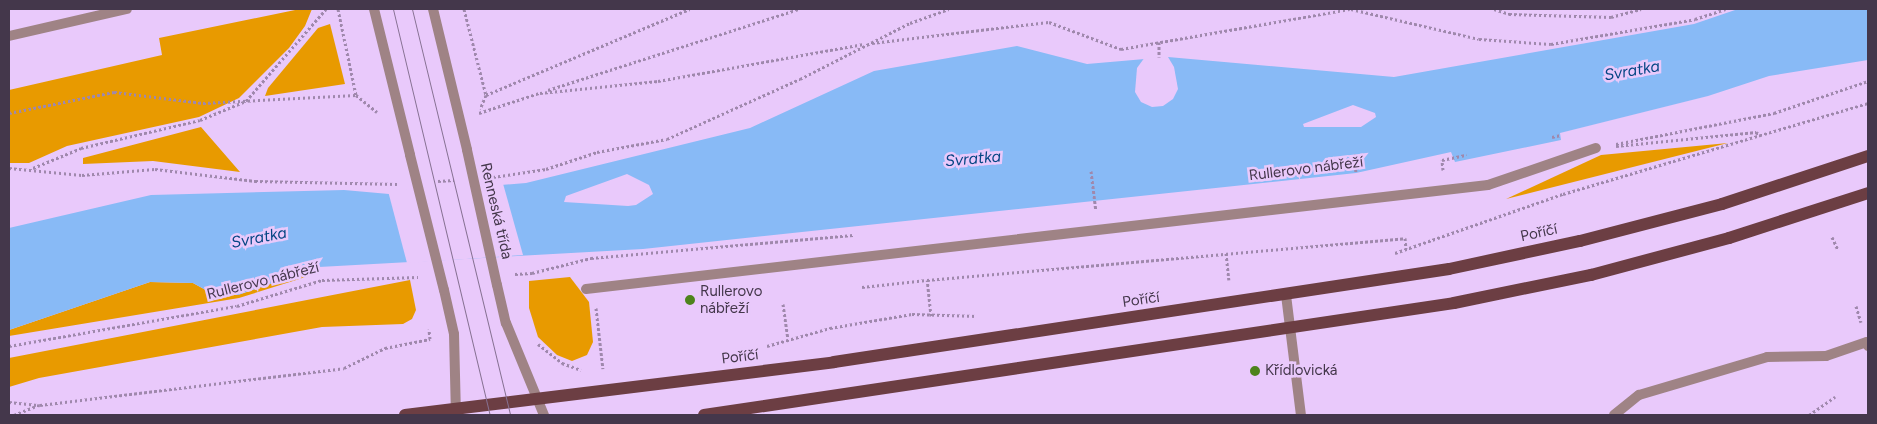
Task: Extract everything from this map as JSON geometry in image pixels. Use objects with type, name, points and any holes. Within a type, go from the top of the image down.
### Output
[{"type":"main road","name":"Poříčí","points":[[405,415],[456,412],[538,399],[834,362],[1449,269],[1580,241],[1722,204],[1868,156]]},
{"type":"main road","points":[[704,415],[1454,303],[1591,275],[1729,238],[1868,193]]},
{"type":"street","points":[[9,36],[127,9]]},
{"type":"street","points":[[374,9],[454,334],[456,412]]},
{"type":"street","name":"Renneská třída","points":[[433,9],[506,323],[544,415]]},
{"type":"street","points":[[586,289],[1488,185],[1596,148]]},
{"type":"street","points":[[1286,295],[1301,415]]},
{"type":"street","points":[[1614,415],[1639,395],[1768,357],[1826,356],[1867,342],[1868,346]]},
{"type":"path","points":[[31,168],[81,148],[200,120],[246,101],[326,9]]},
{"type":"path","points":[[338,9],[356,95],[376,112]]},
{"type":"path","points":[[464,9],[486,94],[478,114],[799,9]]},
{"type":"path","points":[[486,94],[690,9]]},
{"type":"path","points":[[484,178],[546,169],[597,152],[667,139],[868,44],[949,9]]},
{"type":"path","points":[[540,93],[658,81],[868,44],[1048,22],[1122,49],[1350,9],[1480,39],[1552,44],[1695,19],[1725,9]]},
{"type":"path","points":[[1494,9],[1510,14],[1611,17],[1642,9]]},
{"type":"path","points":[[1159,42],[1159,58]]},
{"type":"path","points":[[1596,148],[1774,113],[1868,81]]},
{"type":"path","points":[[9,113],[114,92],[203,103],[356,95]]},
{"type":"path","points":[[862,287],[1405,238],[1406,249],[1563,194],[1761,136],[1868,102]]},
{"type":"path","points":[[1596,148],[1756,132],[1761,136]]},
{"type":"path","points":[[1354,154],[1356,173]]},
{"type":"path","points":[[1443,170],[1442,160],[1466,155]]},
{"type":"path","points":[[9,168],[31,168],[82,175],[154,169],[255,181],[406,183]]},
{"type":"path","points":[[1434,171],[1452,169]]},
{"type":"path","points":[[1091,171],[1096,209]]},
{"type":"path","name":"Rullerovo nábřeží","points":[[1355,178],[1364,177]]},
{"type":"path","points":[[435,181],[464,179]]},
{"type":"path","points":[[1086,210],[1106,208]]},
{"type":"path","points":[[512,274],[532,273],[591,258],[862,234]]},
{"type":"path","points":[[1832,237],[1838,250]]},
{"type":"path","points":[[1226,253],[1229,284]]},
{"type":"path","name":"Rullerovo nábřeží","points":[[9,346],[236,306],[322,280],[422,277]]},
{"type":"path","points":[[927,280],[931,316]]},
{"type":"path","points":[[783,304],[788,339]]},
{"type":"path","points":[[764,347],[788,339],[857,323],[912,314],[979,316]]},
{"type":"path","points":[[600,333],[604,372]]},
{"type":"path","points":[[9,402],[40,405],[344,368],[385,348],[430,339]]},
{"type":"path","points":[[535,340],[562,363],[589,371]]},
{"type":"path","points":[[596,372],[613,371]]},
{"type":"path","points":[[1809,415],[1835,398]]},
{"type":"path","points":[[14,415],[40,405]]},
{"type":"shaded area","points":[[300,9],[312,9],[305,26],[289,48],[239,98],[199,117],[67,146],[29,163],[9,163],[9,90],[162,55],[159,38]]},
{"type":"shaded area","points":[[330,24],[345,84],[265,96],[268,88],[318,28]]},
{"type":"shaded area","points":[[201,127],[240,172],[153,161],[83,164],[83,158]]},
{"type":"shaded area","points":[[1728,143],[1506,199],[1601,155]]},
{"type":"shaded area","points":[[319,267],[312,275],[239,298],[9,336],[9,330],[150,282],[193,283],[213,294],[238,295]]},
{"type":"shaded area","points":[[570,277],[589,302],[593,342],[587,355],[572,361],[557,355],[538,337],[529,308],[529,281]]},
{"type":"shaded area","points":[[410,280],[416,310],[412,319],[403,324],[322,327],[39,378],[9,387],[9,358]]},
{"type":"water","name":"Svratka","points":[[1738,9],[1868,9],[1868,60],[1769,76],[1708,96],[1560,133],[1561,140],[1455,162],[1451,152],[1356,173],[643,249],[319,267],[238,295],[213,294],[193,283],[150,282],[9,330],[9,228],[151,195],[344,190],[389,194],[526,183],[750,128],[874,71],[1017,46],[1087,64],[1168,57],[1394,77],[1694,24]],"holes":[[[1353,105],[1375,113],[1376,117],[1361,127],[1304,127],[1303,124]],[[627,174],[649,185],[653,194],[636,205],[628,206],[564,202],[566,196]]]},
{"type":"pier","points":[[1145,57],[1168,57],[1174,67],[1178,89],[1173,99],[1163,106],[1152,107],[1141,102],[1135,92],[1137,68]]},
{"type":"pier","points":[[502,180],[523,255],[407,263],[388,191]]},
{"type":"tram line","points":[[393,9],[490,415]]},
{"type":"tram line","points":[[412,9],[510,415]]},
{"type":"place","name":"Rullerovo nábřeží","points":[[690,300]]},
{"type":"place","name":"Křídlovická","points":[[1255,371]]}]
